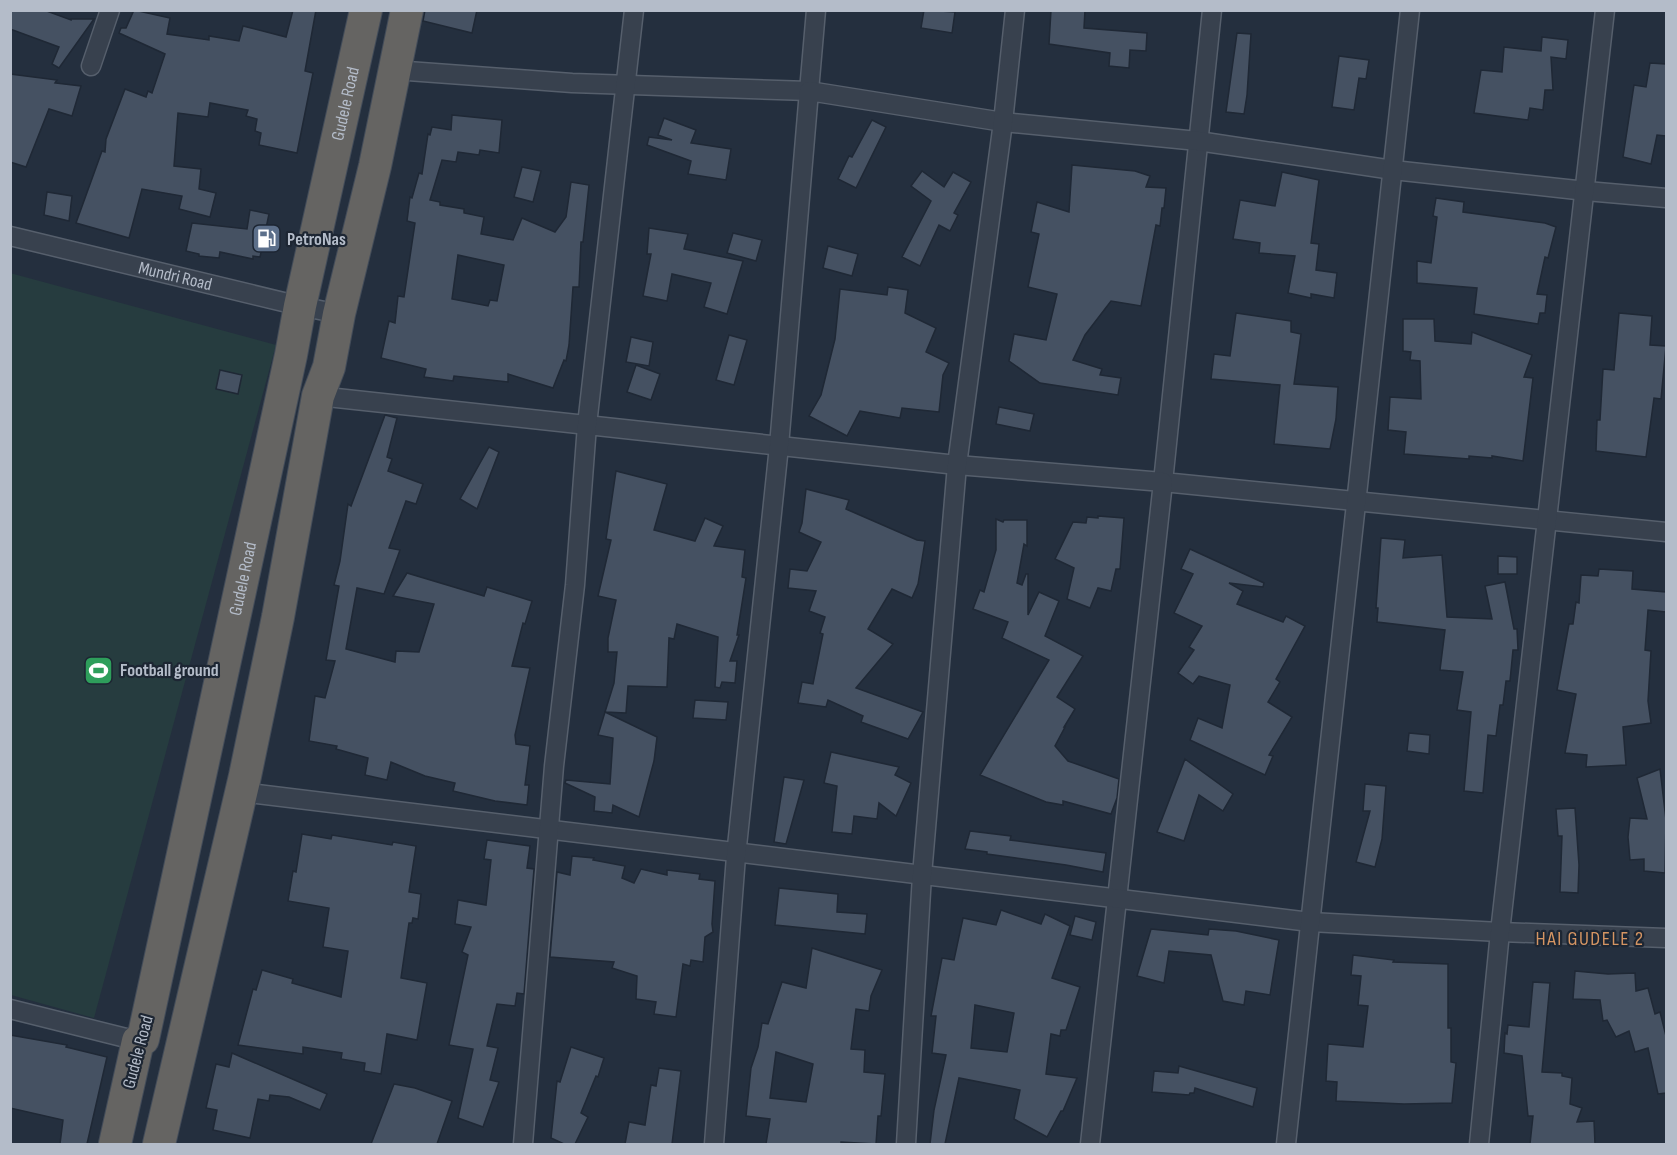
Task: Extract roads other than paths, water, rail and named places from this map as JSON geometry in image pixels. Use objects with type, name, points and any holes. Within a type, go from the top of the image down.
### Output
[{"type":"highway","name":"Gudele Road","points":[[115,1144],[138,1041],[143,1039],[300,306],[366,10]]},
{"type":"highway","points":[[159,1144],[241,792],[278,616],[318,396],[329,367],[339,314],[375,166],[407,10]]},
{"type":"street","points":[[91,66],[111,10]]},
{"type":"street","points":[[524,1144],[554,766],[575,585],[587,425],[634,10]]},
{"type":"street","points":[[714,1144],[737,852],[779,446],[816,10]]},
{"type":"street","points":[[906,1144],[922,875],[957,465],[1003,122],[1015,10]]},
{"type":"street","points":[[1090,1144],[1212,10]]},
{"type":"street","points":[[1286,1144],[1410,10]]},
{"type":"street","points":[[1479,1144],[1500,932],[1605,10]]},
{"type":"street","points":[[394,70],[572,83],[809,91],[1003,122],[1198,141],[1393,170],[1586,192],[1666,198]]},
{"type":"street","name":"Mundri Road","points":[[10,236],[339,314]]},
{"type":"street","points":[[318,396],[957,465],[1163,482],[1666,532]]},
{"type":"street","points":[[241,792],[1310,922],[1666,938]]},
{"type":"street","points":[[10,1009],[138,1041]]},
{"type":"place","name":"PetroNas","points":[[266,239]]},
{"type":"place","name":"Football ground","points":[[99,670]]},
{"type":"district","name":"HAI GUDELE 2","points":[[1590,939]]}]
